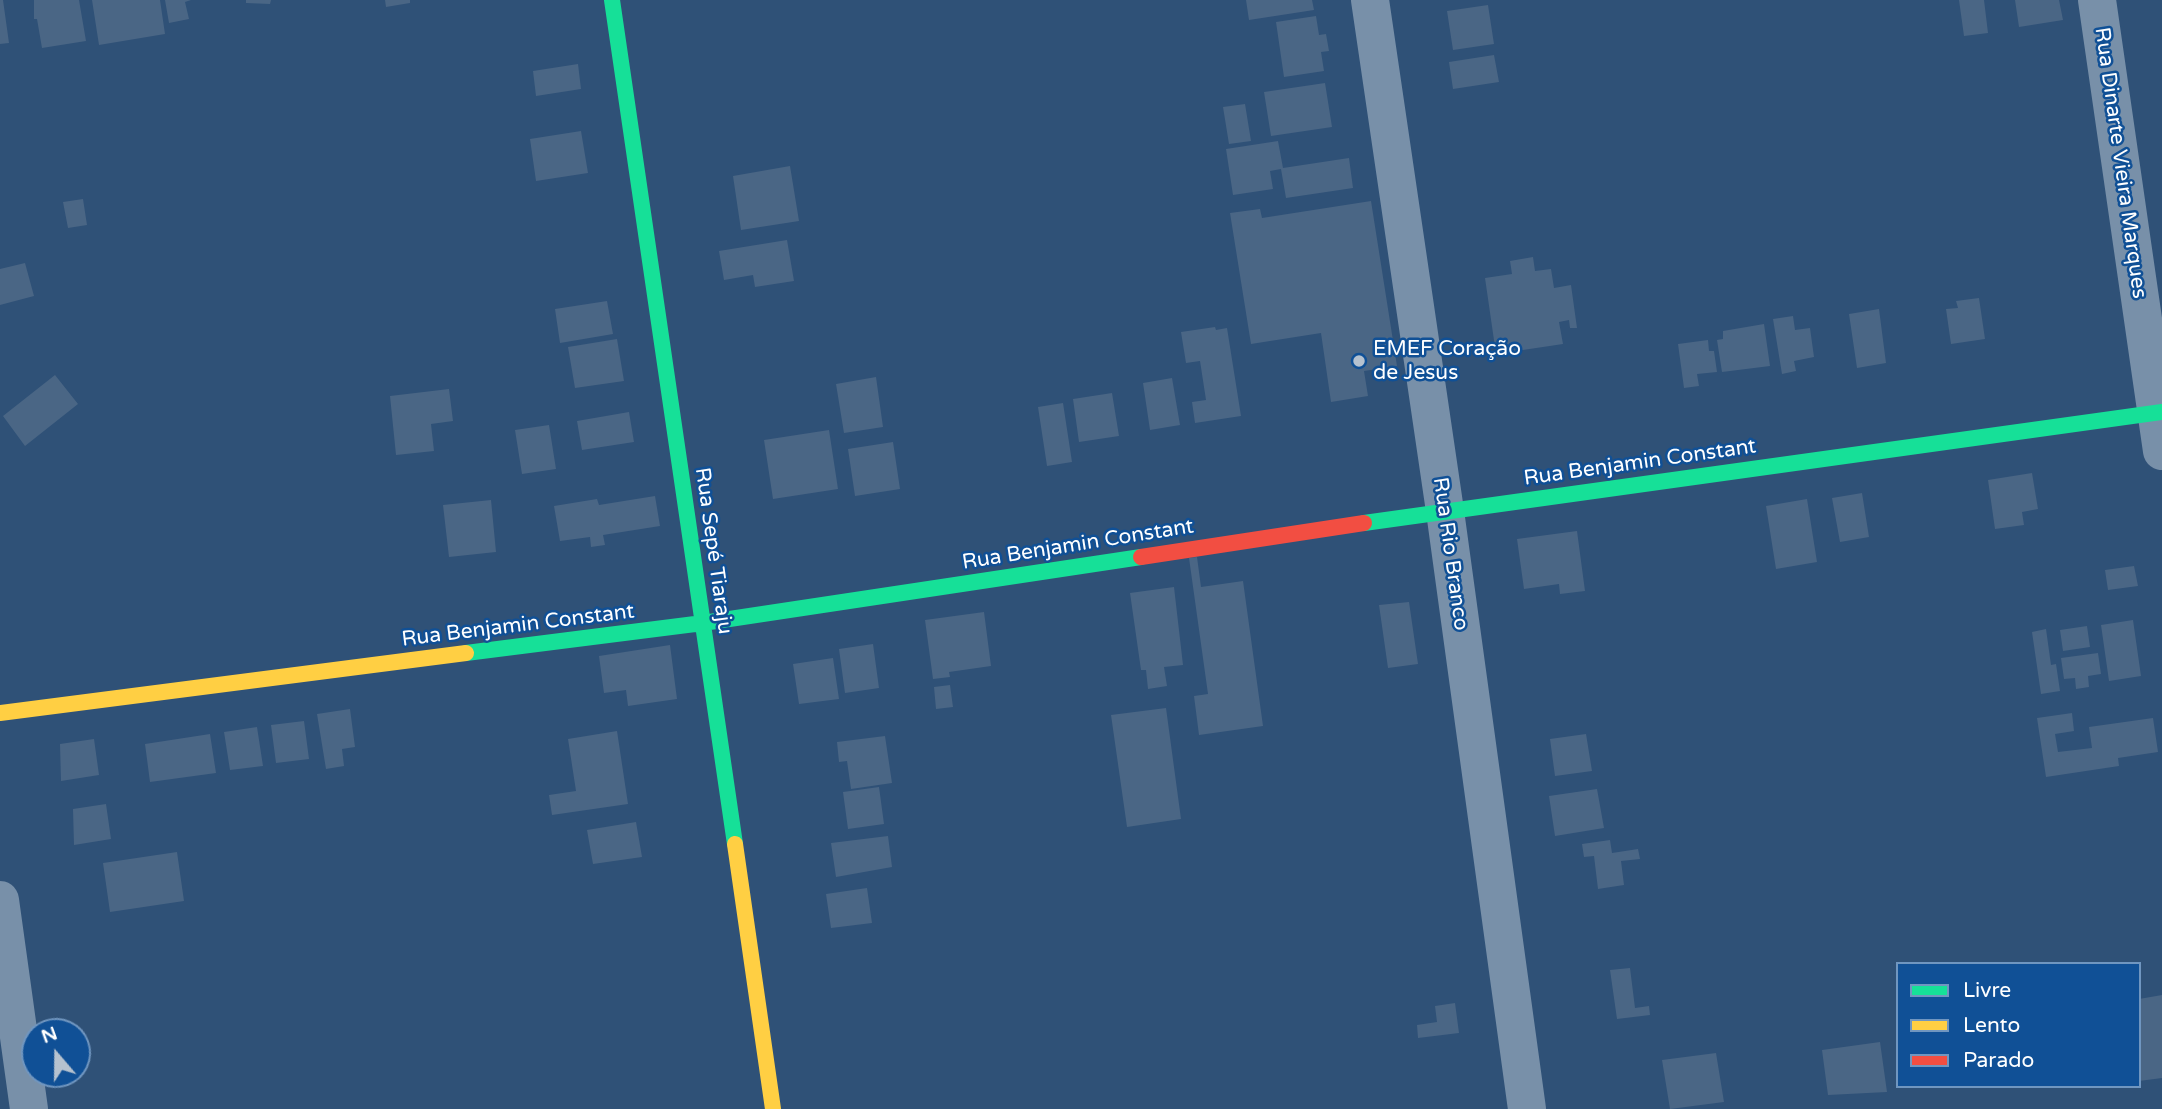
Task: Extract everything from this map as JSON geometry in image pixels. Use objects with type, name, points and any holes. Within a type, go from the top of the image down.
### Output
[{"type":"street","name":"Rua Sepé Tiaraju","points":[[612,0],[774,1109]]},
{"type":"street","name":"Rua Rio Branco","points":[[1370,0],[1445,511],[1527,1109]]},
{"type":"street","name":"Rua Dinarte Vieira Marques","points":[[2097,0],[2159,413],[2162,451]]},
{"type":"street","name":"Rua Benjamin Constant","points":[[0,713],[703,624],[1445,511],[2159,413]]},
{"type":"street","points":[[0,901],[29,1109]]},
{"type":"building","points":[[0,0],[3,0],[9,43],[0,44]]},
{"type":"building","points":[[34,0],[79,0],[86,41],[42,48],[37,19],[34,19]]},
{"type":"building","points":[[92,0],[160,0],[165,34],[99,45]]},
{"type":"building","points":[[165,0],[191,0],[185,2],[189,19],[169,23]]},
{"type":"building","points":[[246,0],[271,0],[270,4],[246,3]]},
{"type":"building","points":[[385,0],[410,0],[410,3],[386,7]]},
{"type":"building","points":[[1246,0],[1312,0],[1314,10],[1249,20]]},
{"type":"building","points":[[1959,0],[1984,0],[1988,33],[1964,36]]},
{"type":"building","points":[[2015,0],[2059,0],[2063,20],[2019,27]]},
{"type":"building","points":[[1488,5],[1494,44],[1453,50],[1447,11]]},
{"type":"building","points":[[1316,16],[1319,35],[1326,34],[1329,51],[1321,52],[1324,71],[1284,77],[1276,22]]},
{"type":"building","points":[[1494,55],[1499,82],[1453,89],[1449,62]]},
{"type":"building","points":[[578,64],[581,89],[536,96],[533,71]]},
{"type":"building","points":[[1325,83],[1332,127],[1271,136],[1264,92]]},
{"type":"building","points":[[1245,104],[1251,141],[1229,144],[1223,107]]},
{"type":"building","points":[[581,131],[588,173],[536,181],[530,139]]},
{"type":"building","points":[[1278,141],[1283,168],[1349,158],[1353,188],[1286,198],[1281,169],[1270,171],[1273,189],[1233,195],[1226,149]]},
{"type":"building","points":[[790,166],[799,221],[741,230],[733,176]]},
{"type":"building","points":[[83,199],[87,225],[68,228],[63,202]]},
{"type":"building","points":[[1371,201],[1397,366],[1364,371],[1368,396],[1331,402],[1321,333],[1251,344],[1230,213],[1260,209],[1262,218]]},
{"type":"building","points":[[787,240],[794,281],[755,287],[753,275],[724,280],[719,251]]},
{"type":"building","points":[[1533,257],[1535,271],[1551,269],[1554,288],[1571,285],[1577,328],[1570,328],[1569,320],[1559,322],[1563,344],[1496,354],[1485,278],[1512,274],[1510,261]]},
{"type":"building","points":[[25,263],[34,296],[0,305],[0,269]]},
{"type":"building","points":[[1979,298],[1985,339],[1951,344],[1946,309],[1958,308],[1956,301]]},
{"type":"building","points":[[607,301],[613,334],[560,343],[555,309]]},
{"type":"building","points":[[1879,309],[1886,363],[1857,368],[1849,314]]},
{"type":"building","points":[[1793,316],[1795,330],[1810,328],[1814,357],[1794,361],[1796,371],[1782,374],[1773,319]]},
{"type":"building","points":[[1764,324],[1770,366],[1722,372],[1717,340],[1723,339],[1723,331]]},
{"type":"building","points":[[1215,327],[1216,330],[1227,328],[1241,416],[1195,423],[1192,402],[1206,400],[1200,361],[1186,363],[1181,332]]},
{"type":"building","points":[[617,339],[624,381],[575,388],[568,347]]},
{"type":"building","points":[[1708,340],[1709,351],[1714,351],[1717,372],[1697,374],[1699,386],[1684,388],[1678,344]]},
{"type":"building","points":[[55,375],[78,404],[25,446],[3,416]]},
{"type":"building","points":[[876,377],[883,427],[844,433],[836,384]]},
{"type":"building","points":[[1172,378],[1180,425],[1150,430],[1143,383]]},
{"type":"building","points":[[449,389],[453,421],[431,424],[434,451],[396,455],[390,396]]},
{"type":"building","points":[[1112,393],[1119,436],[1079,442],[1073,399]]},
{"type":"building","points":[[1063,403],[1072,462],[1047,466],[1038,407]]},
{"type":"building","points":[[629,412],[634,442],[582,450],[577,421]]},
{"type":"building","points":[[549,425],[556,469],[522,474],[515,430]]},
{"type":"building","points":[[829,430],[838,489],[773,499],[764,440]]},
{"type":"building","points":[[893,442],[900,489],[855,496],[848,449]]},
{"type":"building","points":[[2032,473],[2038,509],[2022,512],[2024,525],[1995,529],[1988,480]]},
{"type":"building","points":[[1862,493],[1869,537],[1840,542],[1832,498]]},
{"type":"building","points":[[655,496],[660,526],[603,535],[605,545],[591,547],[590,537],[560,541],[554,506],[597,499],[599,505]]},
{"type":"building","points":[[1807,499],[1817,562],[1776,569],[1766,506]]},
{"type":"building","points":[[491,500],[496,552],[449,557],[443,505]]},
{"type":"building","points":[[1577,531],[1585,591],[1560,594],[1559,584],[1524,589],[1517,539]]},
{"type":"building","points":[[1197,557],[1201,587],[1243,581],[1263,726],[1199,735],[1194,696],[1208,694],[1189,558]]},
{"type":"building","points":[[2134,566],[2138,586],[2108,590],[2105,570]]},
{"type":"building","points":[[1174,587],[1183,665],[1164,667],[1167,686],[1148,689],[1146,670],[1141,670],[1130,593]]},
{"type":"building","points":[[1409,602],[1418,664],[1388,668],[1379,605]]},
{"type":"building","points":[[984,612],[991,666],[949,672],[950,677],[933,679],[925,620]]},
{"type":"building","points":[[2133,620],[2141,676],[2109,681],[2101,625]]},
{"type":"building","points":[[2087,626],[2090,647],[2063,651],[2060,630]]},
{"type":"building","points":[[2046,629],[2051,665],[2056,664],[2060,691],[2041,694],[2032,632]]},
{"type":"building","points":[[873,644],[879,688],[845,693],[839,649]]},
{"type":"building","points":[[670,645],[677,699],[628,706],[626,690],[604,693],[599,656]]},
{"type":"building","points":[[2098,653],[2101,674],[2088,676],[2089,687],[2076,689],[2075,678],[2064,679],[2061,658]]},
{"type":"building","points":[[833,658],[839,699],[799,704],[793,664]]},
{"type":"building","points":[[950,685],[953,707],[936,709],[934,687]]},
{"type":"building","points":[[1166,708],[1181,819],[1127,827],[1111,715]]},
{"type":"building","points":[[350,709],[355,747],[342,749],[344,766],[326,769],[317,714]]},
{"type":"building","points":[[2072,713],[2074,731],[2055,734],[2058,752],[2092,748],[2089,727],[2153,718],[2158,752],[2118,758],[2119,766],[2046,777],[2037,718]]},
{"type":"building","points":[[304,721],[309,759],[276,763],[271,725]]},
{"type":"building","points":[[257,727],[263,766],[230,770],[224,732]]},
{"type":"building","points":[[617,731],[628,804],[552,815],[549,795],[576,791],[568,739]]},
{"type":"building","points":[[210,734],[216,773],[150,782],[145,744]]},
{"type":"building","points":[[1586,734],[1592,771],[1555,776],[1550,739]]},
{"type":"building","points":[[885,736],[892,783],[851,789],[847,761],[839,762],[837,742]]},
{"type":"building","points":[[94,739],[99,775],[61,781],[60,744]]},
{"type":"building","points":[[879,787],[884,824],[848,829],[843,792]]},
{"type":"building","points":[[1597,789],[1604,828],[1555,836],[1549,796]]},
{"type":"building","points":[[106,804],[111,839],[74,845],[73,809]]},
{"type":"building","points":[[636,822],[642,857],[593,864],[587,830]]},
{"type":"building","points":[[888,836],[892,867],[836,877],[831,843]]},
{"type":"building","points":[[1610,840],[1612,853],[1638,849],[1640,859],[1621,861],[1624,885],[1598,889],[1594,856],[1584,857],[1582,844]]},
{"type":"building","points":[[177,852],[184,901],[110,912],[103,863]]},
{"type":"building","points":[[867,888],[872,923],[831,928],[826,894]]},
{"type":"building","points":[[1630,968],[1635,1008],[1649,1006],[1650,1015],[1617,1019],[1610,970]]},
{"type":"building","points":[[2162,995],[2162,1078],[2141,1081],[2141,999]]},
{"type":"building","points":[[1455,1003],[1459,1033],[1418,1038],[1417,1025],[1437,1022],[1435,1006]]},
{"type":"building","points":[[1880,1042],[1887,1092],[1828,1095],[1822,1050]]},
{"type":"building","points":[[1716,1053],[1724,1102],[1670,1109],[1662,1060]]},
{"type":"traffic: fast","points":[[612,0],[735,844]]},
{"type":"traffic: fast","points":[[1364,523],[2162,412]]},
{"type":"traffic: fast","points":[[466,653],[703,623],[1141,557]]},
{"type":"traffic: slow","points":[[0,713],[466,653]]},
{"type":"traffic: slow","points":[[735,844],[773,1109]]},
{"type":"traffic: jam","points":[[1141,557],[1364,523]]},
{"type":"place","name":"EMEF Coração de Jesus","points":[[1359,361]]}]
